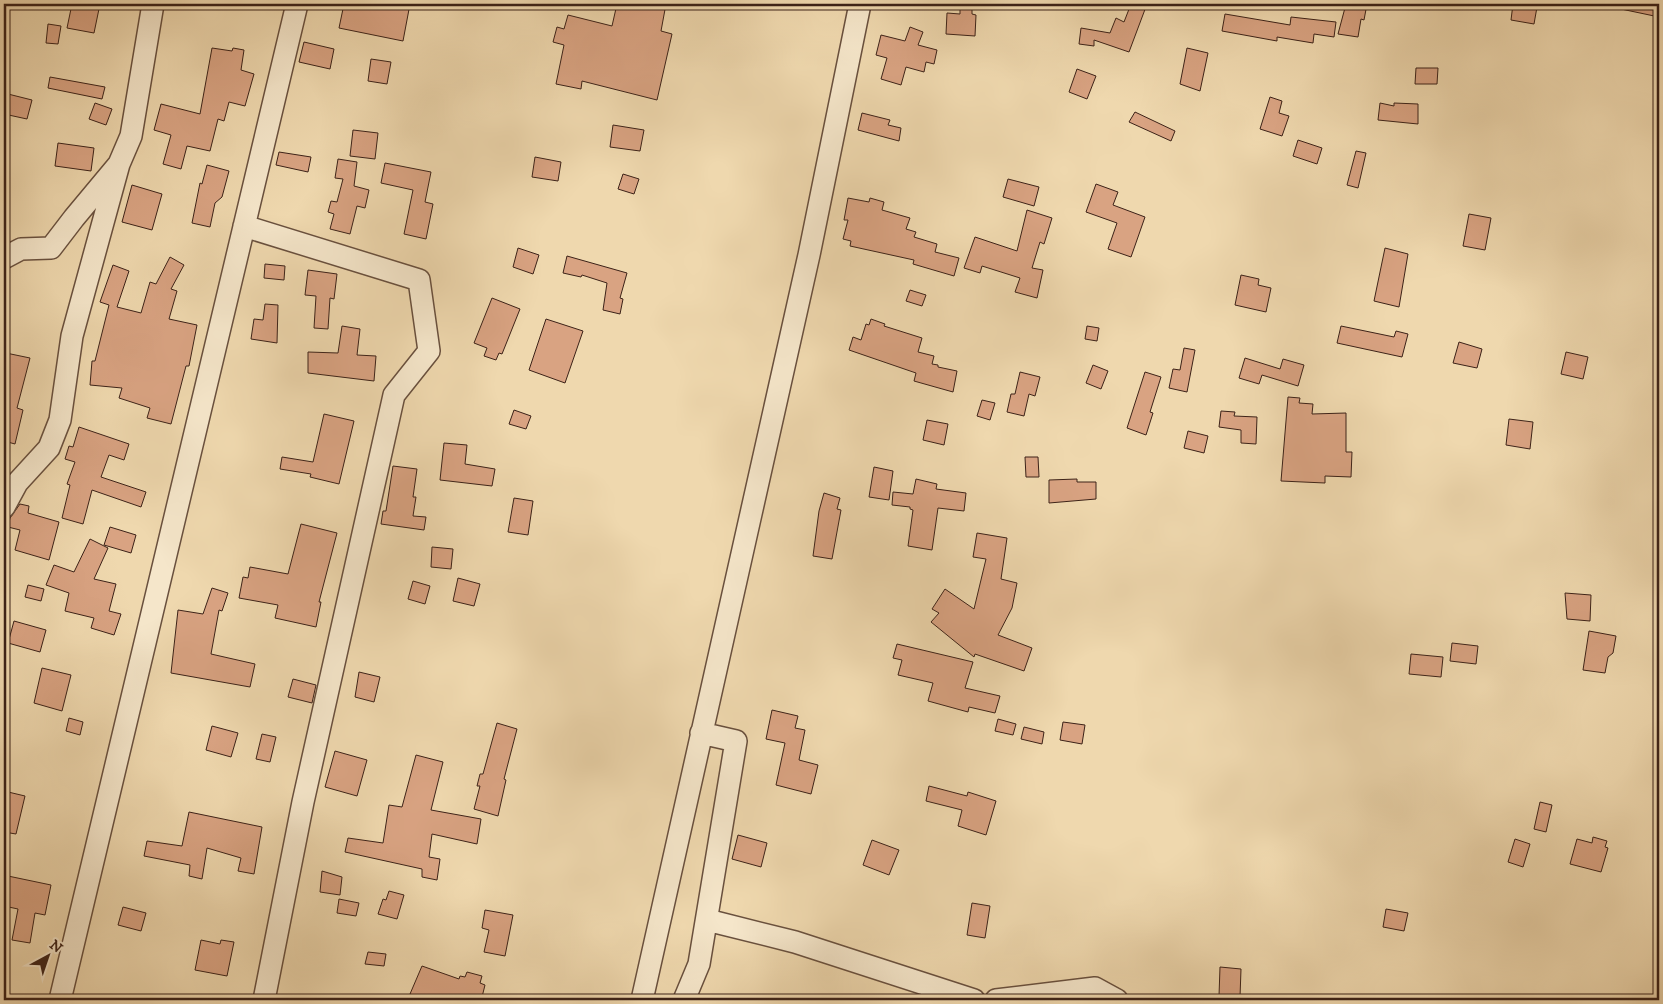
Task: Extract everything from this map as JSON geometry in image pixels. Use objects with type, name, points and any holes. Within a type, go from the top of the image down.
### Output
[{"type":"street","points":[[4,507],[17,483],[49,448],[60,420],[72,336],[119,164],[131,136],[153,4]]},
{"type":"street","points":[[60,1000],[297,4]]},
{"type":"street","points":[[642,1000],[810,255],[860,4]]},
{"type":"street","points":[[4,258],[21,249],[52,248],[74,218],[119,164]]},
{"type":"street","points":[[244,226],[419,280],[429,352],[394,395],[303,802],[264,1000]]},
{"type":"street","points":[[684,1000],[699,964],[736,741],[702,733]]},
{"type":"street","points":[[707,920],[795,942],[974,1000]]},
{"type":"street","points":[[996,1000],[1095,988],[1117,1000]]},
{"type":"building","points":[[72,4],[100,4],[94,33],[67,28]]},
{"type":"building","points":[[344,4],[410,4],[403,41],[339,28]]},
{"type":"building","points":[[617,4],[666,4],[661,31],[672,34],[657,100],[582,81],[581,89],[556,84],[564,45],[553,42],[557,27],[564,29],[568,15],[612,26]]},
{"type":"building","points":[[960,4],[972,4],[972,14],[976,15],[975,36],[946,34],[947,13],[960,14]]},
{"type":"building","points":[[1131,4],[1147,4],[1129,52],[1094,40],[1094,46],[1079,44],[1081,28],[1110,33],[1116,18],[1124,22]]},
{"type":"building","points":[[1346,4],[1367,4],[1364,20],[1361,19],[1358,37],[1338,34]]},
{"type":"building","points":[[1513,4],[1537,7],[1534,24],[1511,20]]},
{"type":"building","points":[[1621,4],[1659,4],[1659,17],[1621,9]]},
{"type":"building","points":[[1225,14],[1290,25],[1291,17],[1336,22],[1334,37],[1314,34],[1313,43],[1277,37],[1277,41],[1222,31]]},
{"type":"building","points":[[48,24],[61,26],[58,44],[46,43]]},
{"type":"building","points":[[910,27],[923,32],[918,45],[937,50],[934,64],[926,62],[924,72],[906,67],[901,85],[881,79],[887,58],[876,55],[881,35],[905,41]]},
{"type":"building","points":[[304,42],[334,49],[330,69],[299,62]]},
{"type":"building","points":[[212,48],[232,51],[233,48],[244,50],[241,70],[254,74],[245,106],[229,102],[224,121],[218,119],[210,151],[187,146],[181,169],[163,164],[171,135],[154,130],[161,104],[200,114]]},
{"type":"building","points":[[1187,48],[1208,53],[1200,91],[1180,84]]},
{"type":"building","points":[[371,59],[391,62],[387,84],[368,81]]},
{"type":"building","points":[[1416,68],[1438,68],[1437,84],[1415,84]]},
{"type":"building","points":[[1077,69],[1096,76],[1087,99],[1069,92]]},
{"type":"building","points":[[50,77],[105,87],[102,99],[48,88]]},
{"type":"building","points":[[4,93],[32,100],[27,119],[4,114]]},
{"type":"building","points":[[1270,97],[1282,101],[1279,113],[1289,116],[1282,136],[1260,129]]},
{"type":"building","points":[[95,103],[112,109],[106,125],[89,119]]},
{"type":"building","points":[[1380,103],[1394,106],[1394,103],[1418,104],[1418,124],[1378,120]]},
{"type":"building","points":[[1135,112],[1175,131],[1171,141],[1129,122]]},
{"type":"building","points":[[862,113],[890,120],[888,125],[901,128],[899,141],[858,130]]},
{"type":"building","points":[[613,125],[644,130],[640,151],[610,147]]},
{"type":"building","points":[[353,130],[378,133],[375,159],[350,156]]},
{"type":"building","points":[[1298,140],[1322,148],[1317,164],[1293,156]]},
{"type":"building","points":[[58,143],[94,148],[91,171],[55,166]]},
{"type":"building","points":[[1356,151],[1366,153],[1358,188],[1347,185]]},
{"type":"building","points":[[279,152],[311,157],[308,172],[276,165]]},
{"type":"building","points":[[535,157],[561,162],[558,181],[532,177]]},
{"type":"building","points":[[338,159],[357,162],[354,186],[369,190],[365,208],[357,206],[350,234],[330,229],[334,214],[328,212],[331,201],[337,202],[343,179],[335,178]]},
{"type":"building","points":[[385,163],[431,172],[425,202],[433,204],[426,239],[404,234],[413,190],[381,183]]},
{"type":"building","points":[[207,165],[229,171],[222,197],[215,203],[210,227],[192,223],[200,183],[202,184]]},
{"type":"building","points":[[623,174],[639,179],[634,194],[618,189]]},
{"type":"building","points":[[1008,179],[1039,187],[1034,206],[1003,197]]},
{"type":"building","points":[[1096,184],[1118,192],[1113,205],[1145,217],[1131,257],[1108,249],[1117,223],[1086,212]]},
{"type":"building","points":[[132,185],[162,194],[152,230],[122,222]]},
{"type":"building","points":[[848,198],[869,202],[870,198],[884,202],[882,210],[910,218],[906,229],[916,232],[914,237],[937,244],[935,252],[959,258],[954,276],[913,264],[914,260],[850,246],[851,241],[843,239],[848,220],[844,220]]},
{"type":"building","points":[[1027,210],[1052,218],[1044,244],[1040,242],[1032,268],[1043,270],[1037,298],[1015,292],[1020,278],[982,266],[980,273],[964,268],[975,237],[1017,251]]},
{"type":"building","points":[[1469,214],[1491,218],[1485,250],[1463,246]]},
{"type":"building","points":[[518,248],[539,255],[533,274],[513,267]]},
{"type":"building","points":[[1385,248],[1408,254],[1399,307],[1374,301]]},
{"type":"building","points":[[567,256],[627,273],[620,298],[623,299],[620,314],[603,310],[607,283],[582,275],[581,277],[563,273]]},
{"type":"building","points":[[170,257],[184,265],[171,289],[177,291],[169,319],[197,325],[189,366],[186,366],[171,424],[147,418],[150,408],[119,398],[122,388],[90,385],[92,361],[95,361],[109,305],[100,302],[113,265],[129,271],[117,307],[141,313],[150,282],[156,284]]},
{"type":"building","points":[[265,264],[285,266],[284,280],[264,278]]},
{"type":"building","points":[[308,270],[337,274],[334,299],[330,298],[328,329],[314,328],[316,296],[305,295]]},
{"type":"building","points":[[1241,275],[1259,279],[1258,285],[1271,288],[1266,312],[1235,305]]},
{"type":"building","points":[[910,290],[926,295],[922,306],[906,301]]},
{"type":"building","points":[[492,298],[520,309],[502,354],[499,353],[496,360],[484,356],[487,348],[474,343]]},
{"type":"building","points":[[265,304],[278,305],[277,343],[251,339],[254,319],[263,320]]},
{"type":"building","points":[[546,319],[583,331],[565,383],[529,370]]},
{"type":"building","points":[[871,319],[885,324],[884,326],[922,338],[918,352],[934,356],[932,364],[938,365],[938,367],[957,371],[953,392],[914,381],[916,373],[849,350],[853,337],[861,340],[866,324],[869,325]]},
{"type":"building","points":[[342,326],[360,329],[357,355],[376,356],[374,381],[308,373],[308,352],[338,353]]},
{"type":"building","points":[[1087,326],[1099,328],[1097,341],[1085,339]]},
{"type":"building","points":[[1341,326],[1394,337],[1396,331],[1408,334],[1402,357],[1337,343]]},
{"type":"building","points":[[1459,342],[1482,349],[1477,368],[1453,363]]},
{"type":"building","points":[[1184,348],[1195,350],[1187,392],[1169,388],[1173,369],[1180,370]]},
{"type":"building","points":[[1566,352],[1588,357],[1583,379],[1561,374]]},
{"type":"building","points":[[6,353],[30,358],[17,408],[23,410],[15,444],[4,441]]},
{"type":"building","points":[[1245,358],[1280,369],[1283,359],[1304,365],[1298,386],[1262,375],[1259,384],[1239,378]]},
{"type":"building","points":[[1093,365],[1108,371],[1101,389],[1086,383]]},
{"type":"building","points":[[1020,372],[1040,377],[1035,396],[1029,394],[1024,416],[1007,412],[1011,394],[1015,394]]},
{"type":"building","points":[[1145,372],[1161,377],[1150,412],[1153,413],[1146,435],[1127,428]]},
{"type":"building","points":[[1288,397],[1300,398],[1299,403],[1313,404],[1312,414],[1346,413],[1346,452],[1352,452],[1351,477],[1325,476],[1325,483],[1281,481]]},
{"type":"building","points":[[982,400],[995,403],[990,420],[977,416]]},
{"type":"building","points":[[514,410],[531,416],[526,429],[509,424]]},
{"type":"building","points":[[1221,411],[1235,412],[1234,416],[1257,417],[1256,444],[1241,443],[1241,430],[1219,427]]},
{"type":"building","points":[[324,414],[354,421],[339,484],[310,477],[311,474],[280,469],[282,457],[313,462]]},
{"type":"building","points":[[1509,419],[1533,422],[1530,449],[1506,445]]},
{"type":"building","points":[[927,420],[948,424],[944,445],[923,440]]},
{"type":"building","points":[[79,427],[129,444],[124,460],[109,455],[101,477],[146,492],[141,507],[92,490],[83,524],[62,518],[70,485],[67,484],[75,462],[65,459],[69,446],[73,447]]},
{"type":"building","points":[[1188,431],[1208,436],[1204,453],[1184,448]]},
{"type":"building","points":[[444,443],[467,445],[465,464],[495,469],[492,486],[440,480]]},
{"type":"building","points":[[1025,457],[1038,457],[1039,477],[1026,477]]},
{"type":"building","points":[[393,466],[417,469],[413,497],[416,497],[413,516],[426,517],[424,530],[381,524],[383,511],[386,511]]},
{"type":"building","points":[[874,467],[893,471],[889,500],[869,497]]},
{"type":"building","points":[[916,479],[937,484],[936,489],[966,493],[964,511],[938,508],[932,550],[908,546],[913,510],[910,507],[892,505],[893,492],[913,494]]},
{"type":"building","points":[[1077,479],[1077,482],[1096,482],[1096,499],[1049,503],[1049,480]]},
{"type":"building","points":[[824,493],[840,498],[837,509],[841,510],[832,559],[813,556],[819,511]]},
{"type":"building","points":[[514,498],[533,501],[528,535],[508,532]]},
{"type":"building","points":[[20,504],[29,506],[28,513],[59,522],[49,560],[15,550],[20,530],[8,527],[10,518]]},
{"type":"building","points":[[301,524],[337,533],[319,602],[321,602],[316,627],[275,618],[278,605],[239,598],[243,577],[248,578],[250,567],[288,574]]},
{"type":"building","points":[[110,527],[136,535],[131,553],[104,545]]},
{"type":"building","points":[[977,533],[1007,538],[1001,579],[1017,583],[1012,608],[998,635],[1032,648],[1024,671],[975,654],[974,657],[931,622],[939,613],[932,609],[945,589],[974,609],[986,559],[973,557]]},
{"type":"building","points":[[90,539],[108,548],[94,579],[116,584],[109,611],[121,614],[114,635],[91,628],[94,618],[65,611],[69,593],[46,585],[54,565],[74,572]]},
{"type":"building","points":[[432,547],[453,549],[451,569],[431,567]]},
{"type":"building","points":[[458,578],[480,584],[474,606],[453,601]]},
{"type":"building","points":[[413,581],[430,586],[425,604],[408,599]]},
{"type":"building","points":[[28,585],[44,589],[41,601],[25,597]]},
{"type":"building","points":[[212,588],[228,593],[222,611],[219,610],[211,654],[255,664],[250,687],[171,673],[178,610],[203,614]]},
{"type":"building","points":[[1565,593],[1591,595],[1590,621],[1567,619]]},
{"type":"building","points":[[14,621],[46,630],[40,652],[8,643]]},
{"type":"building","points":[[1589,631],[1616,636],[1613,653],[1608,657],[1605,673],[1583,670]]},
{"type":"building","points":[[1452,643],[1478,646],[1476,664],[1450,661]]},
{"type":"building","points":[[897,644],[973,662],[965,688],[1000,696],[995,713],[969,707],[968,712],[928,701],[933,683],[898,675],[902,660],[893,658]]},
{"type":"building","points":[[1411,654],[1443,657],[1441,677],[1409,674]]},
{"type":"building","points":[[42,668],[71,675],[62,711],[34,703]]},
{"type":"building","points":[[359,672],[380,677],[374,702],[355,697]]},
{"type":"building","points":[[293,679],[316,685],[312,703],[288,697]]},
{"type":"building","points":[[772,710],[798,716],[795,728],[805,730],[799,760],[818,765],[811,794],[776,785],[785,743],[766,739]]},
{"type":"building","points":[[69,718],[83,722],[80,735],[66,731]]},
{"type":"building","points":[[998,719],[1016,724],[1013,735],[995,731]]},
{"type":"building","points":[[1063,722],[1085,725],[1082,744],[1060,740]]},
{"type":"building","points":[[497,723],[517,729],[504,779],[506,780],[498,816],[474,809],[480,786],[477,786],[480,774],[483,774]]},
{"type":"building","points":[[212,726],[238,733],[231,757],[206,750]]},
{"type":"building","points":[[1024,727],[1044,732],[1042,744],[1021,739]]},
{"type":"building","points":[[262,734],[276,737],[270,762],[256,759]]},
{"type":"building","points":[[335,751],[367,760],[357,796],[325,787]]},
{"type":"building","points":[[416,755],[443,762],[431,810],[481,819],[477,844],[432,834],[429,857],[440,859],[437,880],[422,877],[422,869],[345,852],[348,838],[383,843],[389,805],[402,807]]},
{"type":"building","points":[[929,786],[967,796],[968,792],[996,801],[986,835],[958,826],[962,810],[926,801]]},
{"type":"building","points":[[4,791],[25,796],[16,834],[4,832]]},
{"type":"building","points":[[1540,802],[1552,805],[1546,832],[1534,829]]},
{"type":"building","points":[[189,812],[262,827],[254,874],[238,871],[241,858],[207,848],[202,879],[189,876],[190,865],[144,856],[147,841],[182,846]]},
{"type":"building","points":[[738,835],[767,843],[761,867],[732,859]]},
{"type":"building","points":[[1593,837],[1607,841],[1605,847],[1608,848],[1601,872],[1570,864],[1577,839],[1592,843]]},
{"type":"building","points":[[1515,839],[1530,844],[1523,867],[1508,862]]},
{"type":"building","points":[[872,840],[899,850],[889,875],[863,865]]},
{"type":"building","points":[[322,871],[342,877],[340,895],[320,892]]},
{"type":"building","points":[[8,876],[51,885],[45,915],[35,913],[30,943],[12,940],[18,909],[4,906]]},
{"type":"building","points":[[389,891],[404,895],[397,919],[378,914],[383,899],[386,900]]},
{"type":"building","points":[[339,899],[359,903],[356,916],[337,913]]},
{"type":"building","points":[[972,903],[990,906],[985,938],[967,935]]},
{"type":"building","points":[[123,907],[146,913],[141,931],[118,925]]},
{"type":"building","points":[[1386,909],[1408,913],[1404,931],[1383,927]]},
{"type":"building","points":[[485,910],[513,915],[505,956],[484,952],[489,930],[482,928]]},
{"type":"building","points":[[201,940],[220,944],[221,940],[234,942],[227,976],[195,970]]},
{"type":"building","points":[[368,952],[386,954],[384,966],[365,964]]},
{"type":"building","points":[[422,966],[459,979],[460,976],[465,977],[467,972],[482,976],[480,983],[485,985],[482,997],[477,995],[475,1000],[460,1000],[441,995],[440,1000],[429,1000],[410,994]]},
{"type":"building","points":[[1220,967],[1241,969],[1240,997],[1219,996]]}]
